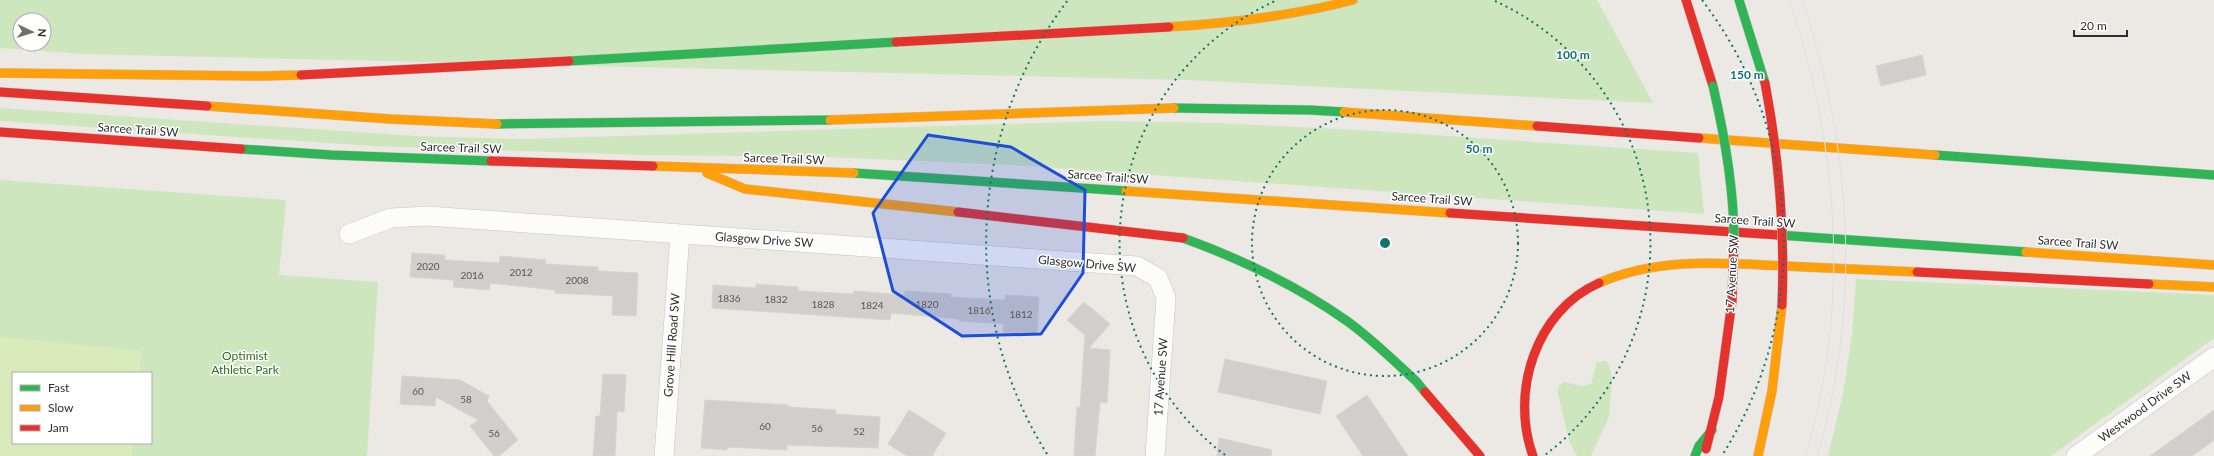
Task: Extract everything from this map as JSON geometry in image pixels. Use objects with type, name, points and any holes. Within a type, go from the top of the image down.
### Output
[{"type":"main road","points":[[0,73],[262,76],[384,72],[1221,24],[1323,8],[1353,0]]},
{"type":"main road","name":"17 Avenue SW","points":[[1686,0],[1714,86],[1726,147],[1732,190],[1734,225],[1732,301],[1719,397],[1712,430],[1704,456]]},
{"type":"main road","points":[[1739,0],[1765,84],[1772,118],[1783,207],[1782,305],[1772,391],[1758,456]]},
{"type":"main road","name":"Sarcee Trail SW","points":[[0,92],[374,118],[505,124],[759,122],[1179,108],[1310,110],[2214,175]]},
{"type":"main road","name":"Sarcee Trail SW","points":[[0,132],[332,155],[875,174],[2214,265]]},
{"type":"main road","points":[[697,168],[745,189],[1174,237],[1229,255],[1282,281],[1348,322],[1416,381],[1480,456]]},
{"type":"main road","points":[[1533,456],[1524,416],[1529,371],[1537,344],[1554,318],[1571,300],[1610,276],[1632,270],[1653,266],[1706,262],[2214,287]]},
{"type":"main road","points":[[1695,456],[1699,446],[1712,430]]},
{"type":"street","name":"Glasgow Drive SW","points":[[349,234],[391,218],[427,216],[1137,266],[1158,278],[1166,298]]},
{"type":"street","name":"Grove Hill Road SW","points":[[664,456],[680,234]]},
{"type":"street","name":"17 Avenue SW","points":[[1155,456],[1166,298]]},
{"type":"street","name":"Westwood Drive SW","points":[[2076,456],[2214,358]]},
{"type":"highlighted area","points":[[928,135],[1011,147],[1085,190],[1083,273],[1041,334],[962,336],[893,291],[873,213]]},
{"type":"green space","points":[[0,0],[1597,0],[1653,103],[1186,80],[84,54],[52,52],[52,12],[12,12],[12,49],[0,48]]},
{"type":"green space","points":[[0,108],[416,136],[520,139],[1103,121],[1220,123],[1375,131],[1698,153],[1704,214],[1012,165],[827,157],[641,155],[373,146],[0,121]]},
{"type":"green space","name":"Optimist Athletic Park","points":[[0,180],[286,200],[279,275],[378,282],[367,456],[0,456]]},
{"type":"green space","points":[[1856,279],[2214,295],[2214,338],[2051,456],[1828,456],[1843,394],[1852,334]]},
{"type":"green space","points":[[0,337],[142,351],[140,372],[12,372],[12,444],[133,444],[132,456],[0,456]]},
{"type":"green space","points":[[1597,362],[1608,362],[1612,378],[1609,417],[1591,456],[1577,456],[1569,441],[1558,393],[1559,386],[1564,382],[1582,386],[1591,384]]},
{"type":"building","points":[[1922,55],[1926,75],[1881,86],[1876,66]]},
{"type":"building","points":[[412,253],[445,255],[445,260],[499,263],[500,256],[546,260],[545,264],[598,267],[598,271],[638,273],[636,316],[612,315],[613,296],[555,293],[555,290],[490,283],[489,290],[453,287],[454,280],[410,277]]},
{"type":"building","points":[[756,284],[798,287],[798,291],[854,294],[854,291],[905,295],[905,291],[951,294],[951,297],[1005,300],[1005,295],[1039,297],[1037,334],[1003,332],[1004,324],[959,321],[959,319],[891,313],[890,320],[712,308],[713,285],[756,288]]},
{"type":"building","points":[[1084,302],[1110,324],[1089,348],[1110,350],[1107,403],[1100,402],[1095,456],[1074,456],[1077,407],[1080,408],[1085,335],[1067,320]]},
{"type":"building","points":[[1225,359],[1327,381],[1320,414],[1218,392]]},
{"type":"building","points":[[603,374],[626,375],[624,412],[617,411],[615,456],[593,456],[596,416],[600,416]]},
{"type":"building","points":[[402,376],[460,380],[489,396],[487,401],[518,440],[499,456],[494,456],[470,426],[478,420],[436,397],[435,406],[400,404]]},
{"type":"building","points":[[1367,395],[1408,456],[1363,456],[1336,416]]},
{"type":"building","points":[[705,400],[788,405],[788,407],[836,410],[836,414],[880,417],[878,448],[787,445],[787,450],[727,447],[727,450],[701,448]]},
{"type":"building","points":[[909,410],[946,433],[932,456],[907,456],[888,444]]},
{"type":"building","points":[[2214,410],[2214,440],[2198,452],[2192,456],[2150,456]]},
{"type":"building","points":[[1219,438],[1272,450],[1271,456],[1217,456]]},
{"type":"tram line","points":[[1789,0],[1806,55],[1819,112],[1828,169],[1833,227],[1833,285],[1829,343],[1820,400],[1805,456]]},
{"type":"tram line","points":[[1802,0],[1819,55],[1832,112],[1841,169],[1845,227],[1845,285],[1841,343],[1831,400],[1817,456]]},
{"type":"traffic: fast","points":[[1739,0],[1765,83]]},
{"type":"traffic: fast","points":[[569,61],[896,42]]},
{"type":"traffic: fast","points":[[1713,86],[1731,182],[1734,240]]},
{"type":"traffic: fast","points":[[1174,108],[1344,112]]},
{"type":"traffic: fast","points":[[497,124],[830,120]]},
{"type":"traffic: fast","points":[[241,149],[332,155],[491,161]]},
{"type":"traffic: fast","points":[[1935,155],[2214,175]]},
{"type":"traffic: fast","points":[[854,173],[1126,191]]},
{"type":"traffic: fast","points":[[1778,235],[2026,252]]},
{"type":"traffic: fast","points":[[1183,238],[1268,274],[1328,308],[1374,343],[1416,381],[1425,392]]},
{"type":"traffic: fast","points":[[1695,456],[1699,446],[1712,430]]},
{"type":"traffic: slow","points":[[1169,27],[1284,15],[1353,0]]},
{"type":"traffic: slow","points":[[0,73],[262,76],[301,75]]},
{"type":"traffic: slow","points":[[207,106],[390,119],[497,124]]},
{"type":"traffic: slow","points":[[830,120],[1174,108]]},
{"type":"traffic: slow","points":[[1344,112],[1537,126]]},
{"type":"traffic: slow","points":[[1699,138],[1935,155]]},
{"type":"traffic: slow","points":[[653,166],[854,173]]},
{"type":"traffic: slow","points":[[707,173],[745,189],[958,212]]},
{"type":"traffic: slow","points":[[1126,191],[1450,213]]},
{"type":"traffic: slow","points":[[2026,252],[2214,265]]},
{"type":"traffic: slow","points":[[1599,283],[1644,269],[1667,265],[1714,263],[1917,272]]},
{"type":"traffic: slow","points":[[2149,284],[2214,287]]},
{"type":"traffic: slow","points":[[1758,456],[1772,391],[1782,305]]},
{"type":"traffic: jam","points":[[1686,0],[1713,86]]},
{"type":"traffic: jam","points":[[896,42],[1169,27]]},
{"type":"traffic: jam","points":[[301,75],[569,61]]},
{"type":"traffic: jam","points":[[1765,83],[1774,138],[1780,194],[1783,249],[1782,305]]},
{"type":"traffic: jam","points":[[0,92],[207,106]]},
{"type":"traffic: jam","points":[[1537,126],[1699,138]]},
{"type":"traffic: jam","points":[[0,132],[241,149]]},
{"type":"traffic: jam","points":[[491,161],[653,166]]},
{"type":"traffic: jam","points":[[958,212],[1183,238]]},
{"type":"traffic: jam","points":[[1450,213],[1778,235]]},
{"type":"traffic: jam","points":[[1732,301],[1734,240]]},
{"type":"traffic: jam","points":[[1917,272],[2149,284]]},
{"type":"traffic: jam","points":[[1533,456],[1527,432],[1525,406],[1527,381],[1533,356],[1544,333],[1558,313],[1577,296],[1599,283]]},
{"type":"traffic: jam","points":[[1706,449],[1719,397],[1732,301]]},
{"type":"traffic: jam","points":[[1425,392],[1480,456]]}]
